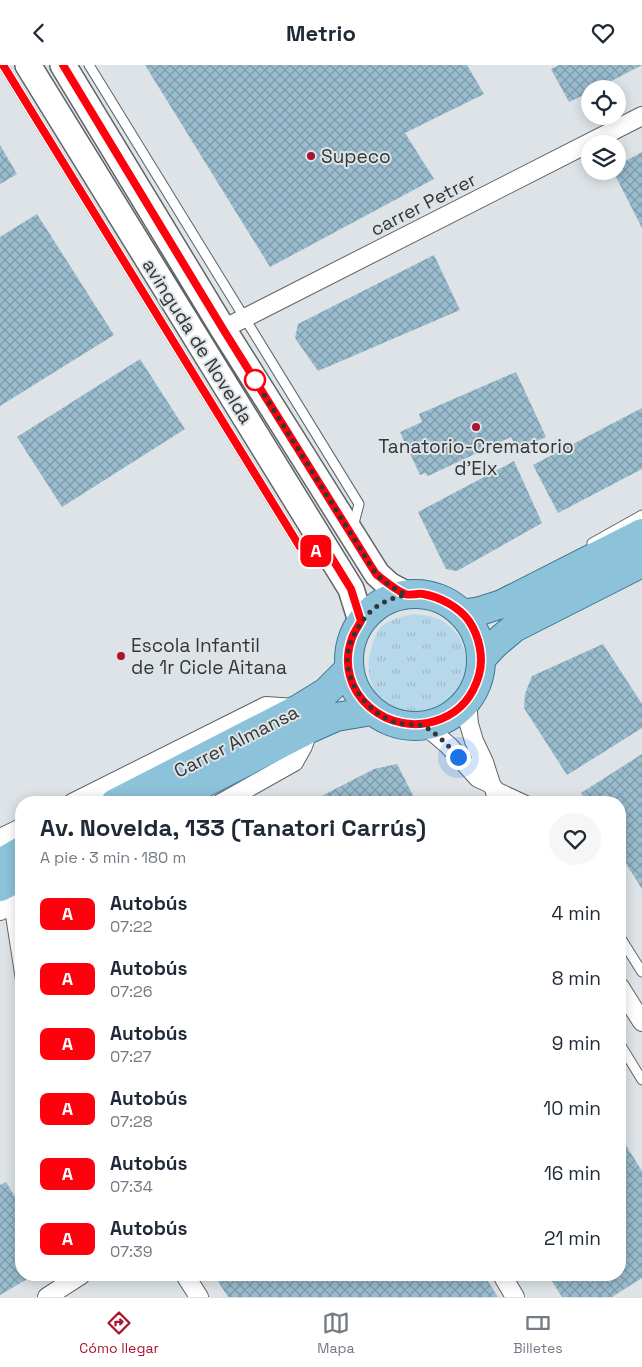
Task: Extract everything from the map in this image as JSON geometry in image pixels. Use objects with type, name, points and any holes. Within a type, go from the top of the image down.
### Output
[{"type":"main road","name":"avinguda de Novelda","points":[[28,65],[351,589],[361,621]]},
{"type":"main road","name":"avinguda de Novelda","points":[[63,65],[223,329],[352,532],[376,574],[389,585],[406,595]]},
{"type":"main road","points":[[462,614],[502,604],[642,533]]},
{"type":"main road","points":[[481,659],[495,643],[514,627],[642,563]]},
{"type":"main road","points":[[423,594],[451,604],[462,614],[476,635],[481,659],[476,685],[466,702],[447,717],[429,724],[413,726],[383,718],[372,711],[359,695],[351,679],[349,669],[352,638],[361,621],[371,610],[382,602],[406,595],[423,594]]},
{"type":"main road","name":"Carrer Almansa","points":[[131,796],[305,719],[326,692],[349,669]]},
{"type":"main road","points":[[178,796],[305,719],[336,717],[372,711]]},
{"type":"main road","points":[[0,863],[15,854]]},
{"type":"main road","points":[[8,901],[15,888]]},
{"type":"street","name":"carrer Petrer","points":[[223,329],[642,116]]},
{"type":"street","points":[[466,702],[471,730],[491,784],[499,796]]},
{"type":"street","points":[[86,796],[266,706],[305,719],[303,746],[294,763],[236,796]]},
{"type":"street","points":[[421,725],[449,746],[478,778],[491,784]]},
{"type":"street","points":[[0,838],[15,830]]},
{"type":"street","points":[[626,997],[642,1022]]},
{"type":"street","points":[[47,1297],[72,1281]]},
{"type":"street","points":[[189,1281],[199,1297]]},
{"type":"street","points":[[506,1281],[515,1297]]},
{"type":"lane","points":[[3,65],[300,547],[330,555]]},
{"type":"lane","points":[[89,65],[358,504],[352,532]]},
{"type":"lane","points":[[586,547],[642,515]]},
{"type":"lane","points":[[534,588],[571,558]]},
{"type":"lane","points":[[573,598],[642,574]]},
{"type":"lane","points":[[491,796],[491,784],[517,796]]},
{"type":"lane","points":[[8,901],[15,945]]},
{"type":"lane","points":[[626,947],[642,972]]},
{"type":"lane","points":[[626,1054],[642,1079]]},
{"type":"green space","points":[[414,614],[439,619],[454,631],[464,648],[466,667],[464,677],[455,695],[445,703],[427,710],[414,712],[397,711],[385,704],[374,690],[369,673],[370,655],[380,628],[393,620]]},
{"type":"building","name":"Supeco","points":[[145,65],[467,65],[484,94],[405,133],[434,179],[270,267]]},
{"type":"building","points":[[559,65],[642,65],[613,80],[581,80],[581,96],[569,102],[551,69]]},
{"type":"building","points":[[0,145],[17,174],[0,184]]},
{"type":"building","points":[[642,152],[642,228],[618,180],[626,180],[626,161]]},
{"type":"building","points":[[37,214],[114,335],[0,406],[0,237]]},
{"type":"building","points":[[434,255],[460,310],[318,371],[295,338],[298,324]]},
{"type":"building","points":[[140,359],[185,429],[62,507],[17,437]]},
{"type":"building","name":"Tanatorio-Crematorio d'Elx","points":[[516,372],[546,437],[517,450],[511,437],[428,476],[425,473],[420,475],[400,432],[422,422],[419,414]]},
{"type":"building","points":[[642,408],[642,469],[558,513],[533,465]]},
{"type":"building","points":[[514,461],[542,523],[457,571],[446,569],[418,512]]},
{"type":"building","points":[[603,644],[642,704],[642,728],[567,775],[524,708],[525,694],[532,676]]},
{"type":"building","points":[[642,754],[642,889],[626,864],[626,796],[583,796],[581,793]]},
{"type":"building","points":[[397,764],[413,796],[322,796],[374,769]]},
{"type":"building","points":[[626,1146],[642,1171],[642,1278],[612,1297],[562,1297],[552,1281],[626,1281]]},
{"type":"building","points":[[6,1182],[15,1197],[15,1281],[24,1281],[0,1295],[0,1185]]},
{"type":"building","points":[[218,1281],[488,1281],[498,1297],[228,1297]]},
{"type":"bus line","name":"A","points":[[3,65],[300,547],[330,555],[351,589],[361,621],[352,638],[349,669],[351,679],[359,695],[372,711],[383,718],[397,723],[413,726],[429,724],[447,717],[466,702],[476,685],[480,672],[479,644],[468,621],[451,604],[423,594],[406,595],[389,585],[376,574],[352,532],[223,329],[63,65]]},
{"type":"place","name":"Supeco","points":[[311,156]]},
{"type":"place","name":"Tanatorio-Crematorio d'Elx","points":[[476,427]]},
{"type":"place","name":"Escola Infantil de 1r Cicle Aitana","points":[[121,656]]},
{"type":"route","points":[[255,380],[352,532],[376,574],[389,585],[406,595],[382,602],[361,621],[352,638],[349,655],[349,669],[355,688],[372,711],[383,718],[397,723],[413,726],[421,725],[434,733],[458,757]]}]
